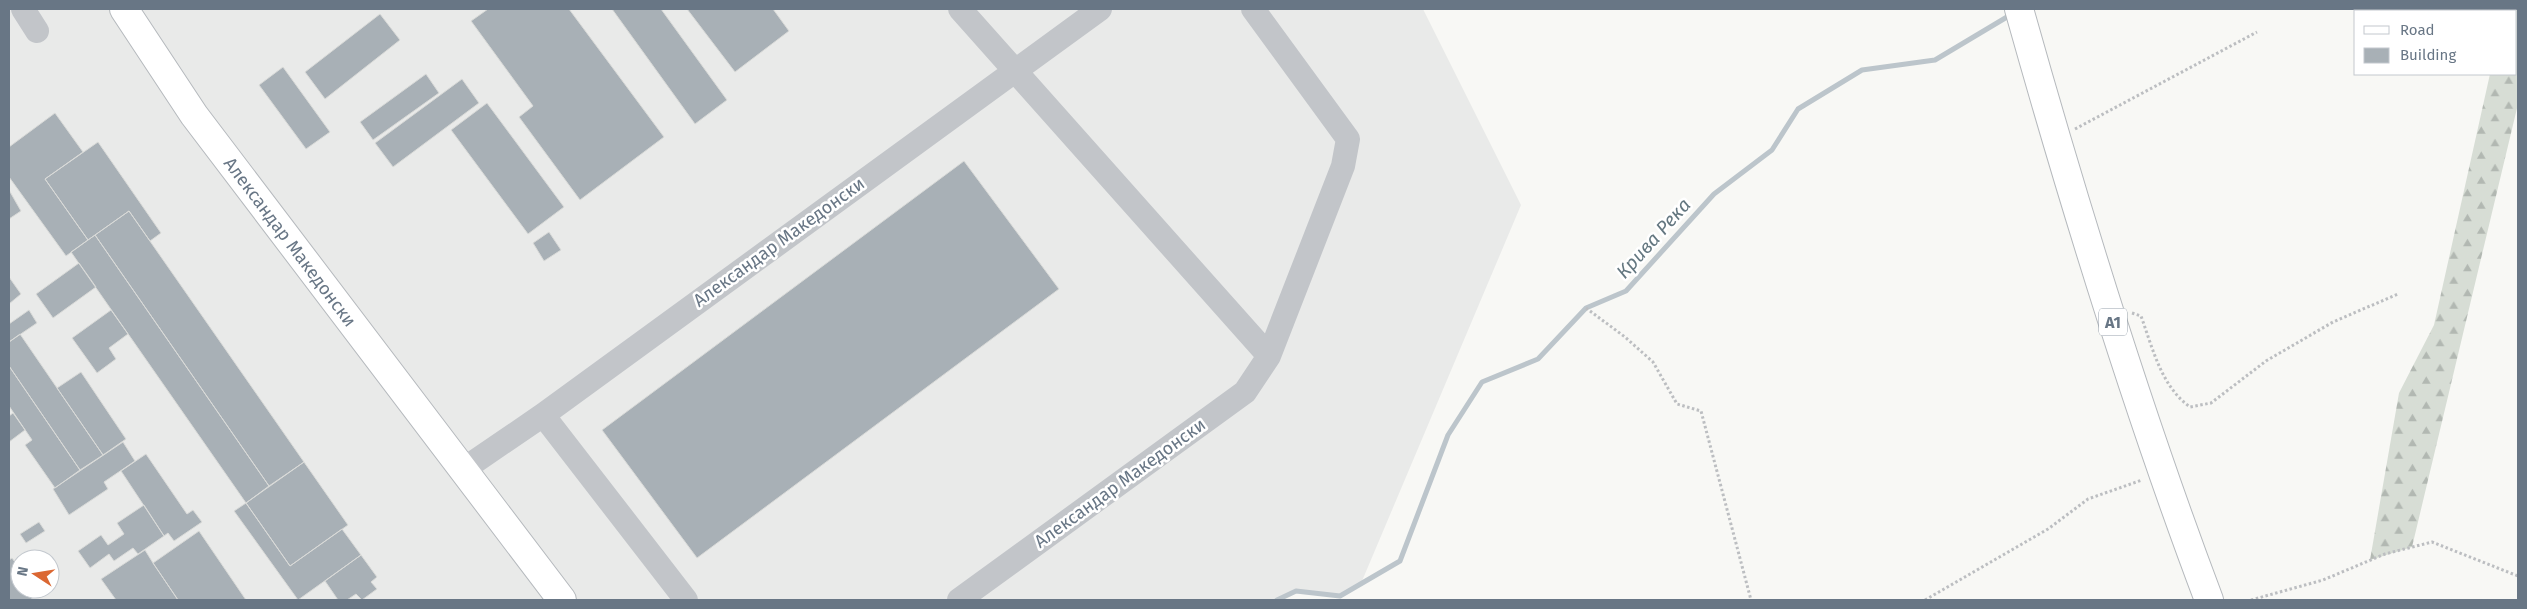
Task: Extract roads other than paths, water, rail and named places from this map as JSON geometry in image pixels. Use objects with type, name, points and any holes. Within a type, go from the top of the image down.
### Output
[{"type":"main road","name":"Александар Македонски","points":[[124,9],[194,114],[290,244],[464,469],[562,600]]},
{"type":"main road","name":"A1","points":[[2019,9],[2107,306],[2163,472],[2209,600]]},
{"type":"lane","points":[[23,9],[37,31]]},
{"type":"lane","points":[[960,9],[1269,356]]},
{"type":"lane","name":"Александар Македонски","points":[[464,469],[543,414],[1100,9]]},
{"type":"lane","name":"Александар Македонски","points":[[959,600],[1245,392],[1269,356],[1344,166],[1348,139],[1253,9]]},
{"type":"lane","points":[[543,414],[686,600]]},
{"type":"waterway","name":"Крива Река","points":[[1277,600],[1296,591],[1340,596],[1400,561],[1448,435],[1482,382],[1538,359],[1586,308],[1626,291],[1714,194],[1772,150],[1798,109],[1862,70],[1935,60],[2012,14]]}]
